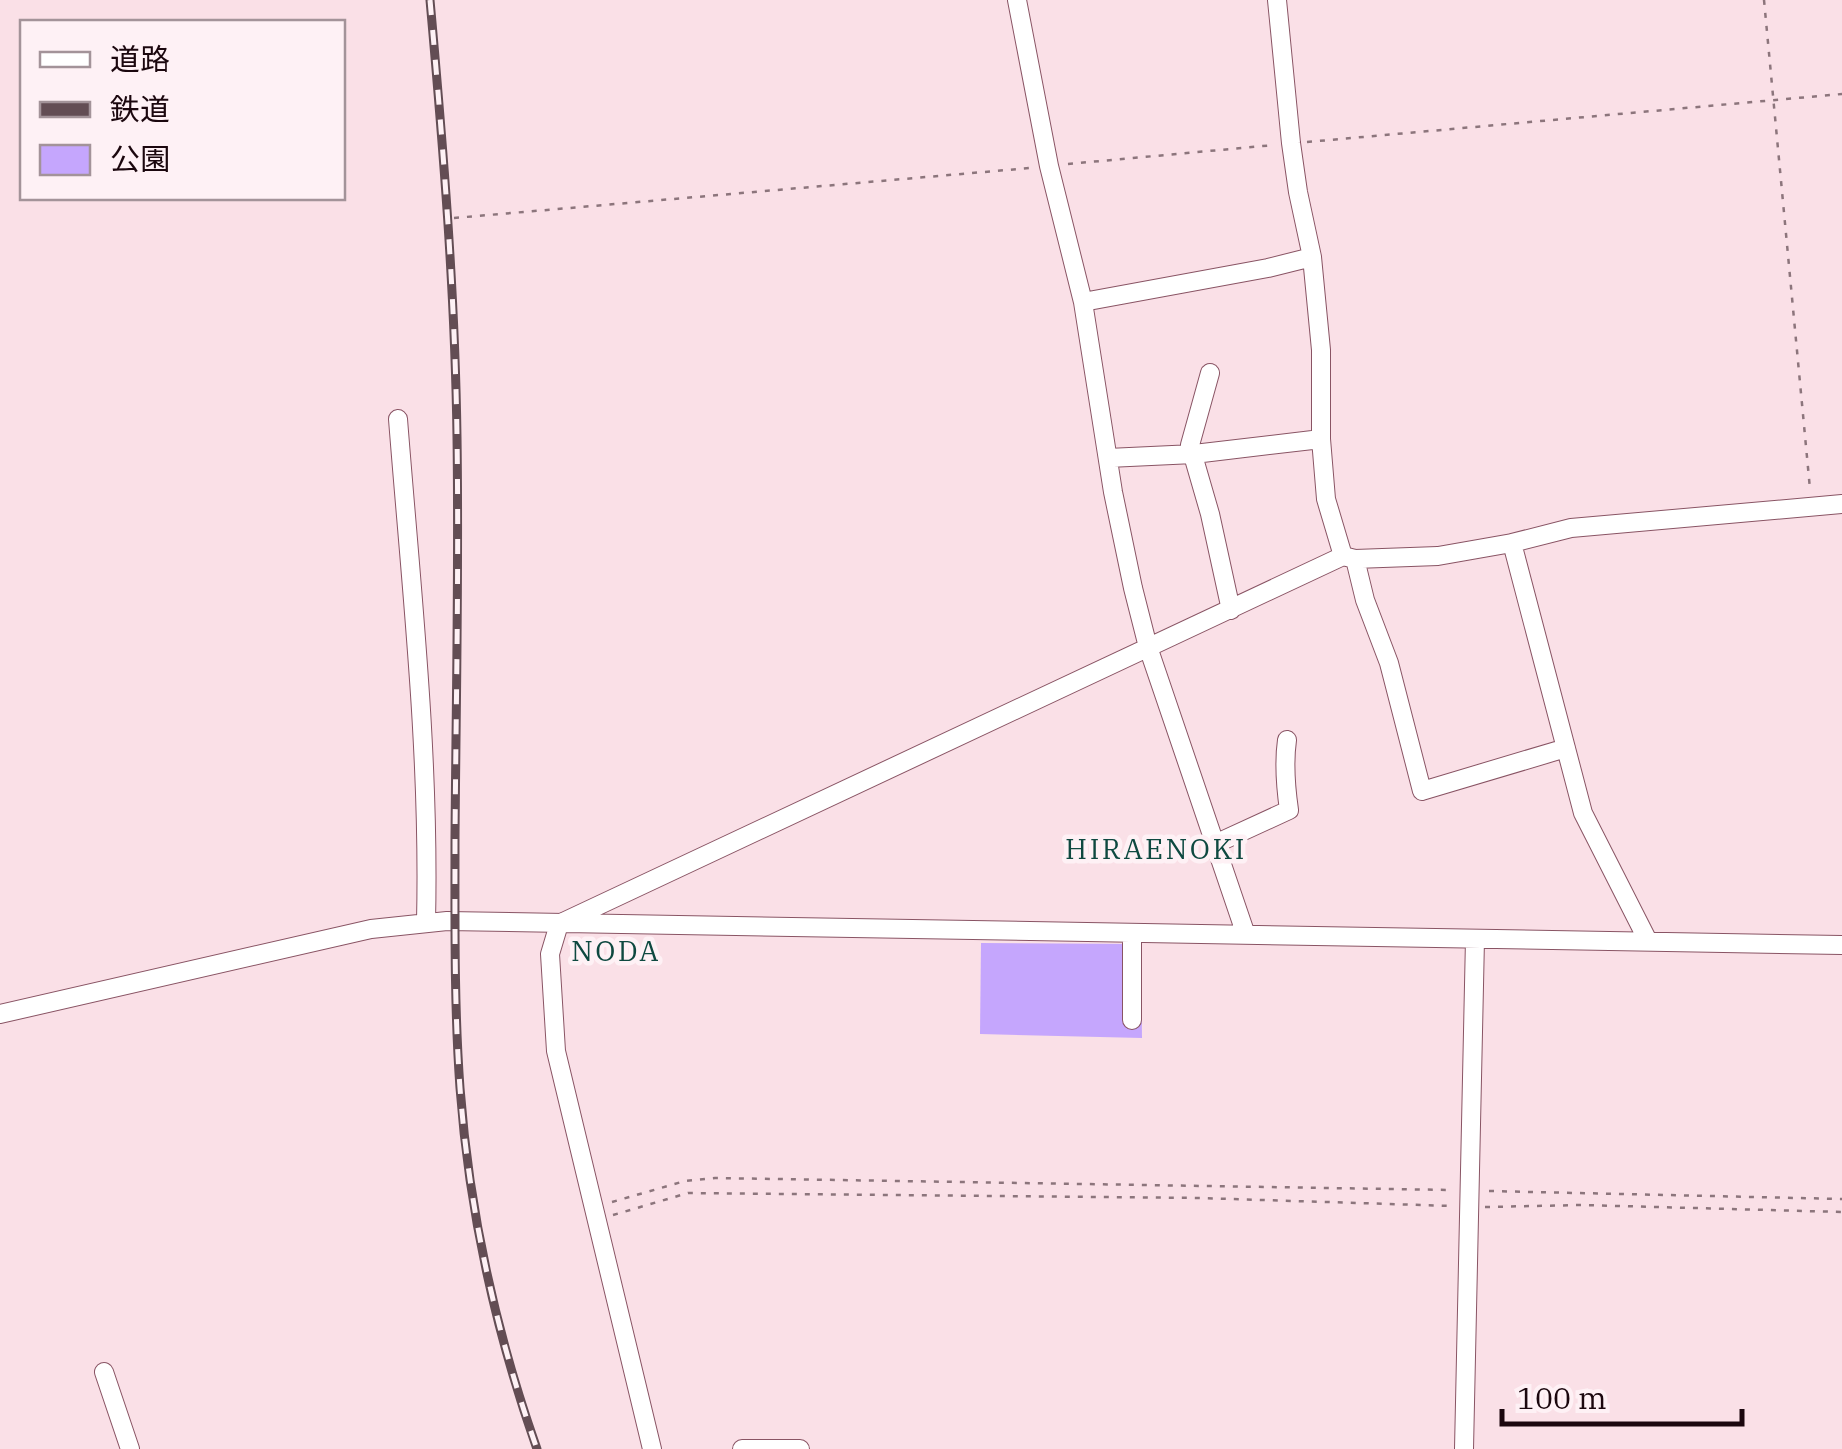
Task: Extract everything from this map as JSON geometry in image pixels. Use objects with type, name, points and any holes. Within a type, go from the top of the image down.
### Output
[{"type":"street","points":[[1017,0],[1049,166],[1083,302],[1133,588],[1148,647],[1246,935]]},
{"type":"street","points":[[1277,0],[1291,143],[1312,257],[1321,350],[1321,439],[1326,498],[1390,663],[1422,791],[1566,748]]},
{"type":"street","points":[[1083,302],[1312,257]]},
{"type":"street","points":[[1210,373],[1190,445],[1231,610]]},
{"type":"street","points":[[398,419],[420,699],[428,860],[426,922]]},
{"type":"street","points":[[1108,458],[1194,454],[1321,439]]},
{"type":"street","points":[[652,1449],[556,1051],[550,954],[559,924],[1148,647],[1349,558],[1438,556],[1571,528],[1842,504]]},
{"type":"street","points":[[1512,543],[1583,813],[1648,941]]},
{"type":"street","points":[[1215,844],[1289,810],[1286,740]]},
{"type":"street","points":[[0,1014],[371,929],[426,922],[1842,945]]},
{"type":"street","points":[[1132,933],[1132,1020]]},
{"type":"street","points":[[1464,1449],[1475,939]]},
{"type":"street","points":[[104,1372],[130,1449]]},
{"type":"street","points":[[742,1449],[800,1449]]},
{"type":"path","points":[[1764,0],[1812,506]]},
{"type":"path","points":[[454,218],[1842,94]]},
{"type":"path","points":[[596,1214],[685,1182],[715,1178],[1369,1191],[1582,1205],[1842,1212]]},
{"type":"path","points":[[596,1214],[688,1193],[1842,1198]]},
{"type":"green space","points":[[981,943],[1141,944],[1142,1038],[980,1034]]},
{"type":"railway","points":[[430,0],[448,218],[456,382],[455,932],[460,1088],[470,1180],[486,1271],[537,1449]]},
{"type":"district","name":"HIRAENOKI","points":[[1156,849]]},
{"type":"district","name":"NODA","points":[[616,951]]}]
